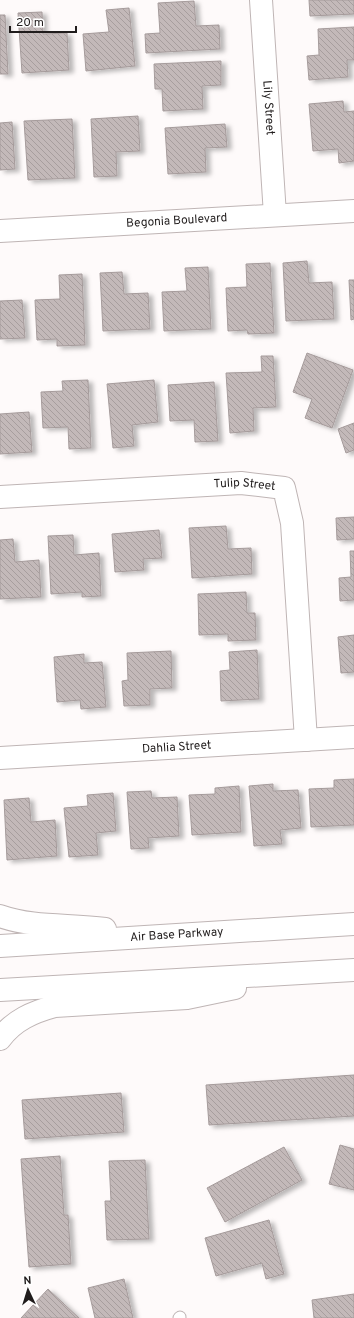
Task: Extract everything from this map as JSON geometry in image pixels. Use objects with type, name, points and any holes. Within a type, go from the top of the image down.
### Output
[{"type":"street","name":"Lily Street","points":[[261,0],[275,215]]},
{"type":"street","name":"Begonia Boulevard","points":[[0,232],[354,211]]},
{"type":"street","name":"Tulip Street","points":[[0,497],[241,483],[284,488],[292,523],[306,740]]},
{"type":"street","name":"Dahlia Street","points":[[0,758],[354,737]]},
{"type":"street","points":[[0,916],[15,921],[33,924],[84,926],[152,936]]},
{"type":"street","name":"Air Base Parkway","points":[[0,946],[354,924]]},
{"type":"street","points":[[0,990],[354,970]]},
{"type":"street","points":[[0,1038],[18,1021],[36,1011],[55,1006],[187,998],[304,973]]},
{"type":"building","points":[[309,0],[354,0],[354,14],[310,16]]},
{"type":"building","points":[[194,1],[196,26],[219,25],[220,49],[146,53],[145,34],[160,33],[158,3]]},
{"type":"building","points":[[129,8],[135,66],[86,71],[83,34],[109,32],[106,10]]},
{"type":"building","points":[[42,12],[43,34],[67,33],[69,70],[22,73],[18,13]]},
{"type":"building","points":[[0,15],[5,15],[8,74],[0,74]]},
{"type":"building","points":[[354,27],[354,60],[347,60],[348,77],[309,80],[307,56],[319,55],[318,29]]},
{"type":"building","points":[[221,61],[221,85],[202,86],[203,109],[163,111],[162,89],[155,89],[154,64]]},
{"type":"building","points":[[343,101],[344,112],[354,111],[354,161],[339,163],[338,149],[313,151],[309,104]]},
{"type":"building","points":[[138,116],[140,151],[116,152],[117,176],[94,177],[91,119]]},
{"type":"building","points":[[72,119],[75,178],[28,180],[24,121]]},
{"type":"building","points":[[12,122],[15,169],[0,170],[0,123]]},
{"type":"building","points":[[225,124],[227,147],[205,148],[206,172],[168,174],[165,128]]},
{"type":"building","points":[[307,261],[309,283],[332,282],[334,319],[286,321],[283,263]]},
{"type":"building","points":[[270,263],[274,333],[248,334],[247,330],[228,331],[226,288],[247,287],[246,264]]},
{"type":"building","points":[[208,267],[211,329],[164,331],[162,292],[187,291],[185,268]]},
{"type":"building","points":[[122,272],[124,294],[148,293],[150,329],[103,331],[100,273]]},
{"type":"building","points":[[82,274],[85,345],[57,346],[57,339],[37,340],[35,300],[60,299],[59,275]]},
{"type":"building","points":[[349,280],[354,280],[354,319],[351,320]]},
{"type":"building","points":[[22,300],[25,338],[0,339],[0,301]]},
{"type":"building","points":[[307,353],[353,370],[332,428],[305,418],[312,399],[293,392]]},
{"type":"building","points":[[261,356],[273,356],[276,407],[253,408],[254,431],[230,433],[226,373],[262,372]]},
{"type":"building","points":[[88,380],[91,448],[69,449],[68,427],[43,428],[41,392],[63,391],[62,381]]},
{"type":"building","points":[[154,380],[158,422],[132,425],[134,446],[113,448],[107,384]]},
{"type":"building","points":[[214,382],[218,441],[195,442],[194,420],[170,421],[168,385]]},
{"type":"building","points":[[29,412],[32,452],[0,454],[0,414]]},
{"type":"building","points":[[354,423],[354,450],[346,453],[338,429]]},
{"type":"building","points":[[354,517],[354,539],[337,540],[336,518]]},
{"type":"building","points":[[226,526],[228,549],[251,548],[252,574],[192,578],[189,528]]},
{"type":"building","points":[[159,530],[162,558],[143,559],[144,570],[115,572],[112,534]]},
{"type":"building","points":[[73,535],[74,555],[99,553],[101,596],[82,597],[82,592],[51,594],[48,536]]},
{"type":"building","points":[[13,539],[15,562],[39,560],[41,597],[0,599],[0,540]]},
{"type":"building","points":[[350,551],[354,551],[354,600],[340,601],[339,578],[351,577]]},
{"type":"building","points":[[246,592],[247,613],[255,613],[256,640],[228,641],[228,634],[199,635],[198,594]]},
{"type":"building","points":[[354,635],[354,672],[341,673],[338,637]]},
{"type":"building","points":[[257,650],[259,699],[221,701],[220,671],[230,670],[229,652]]},
{"type":"building","points":[[171,651],[172,688],[150,689],[150,705],[124,706],[122,681],[128,680],[127,653]]},
{"type":"building","points":[[84,654],[84,663],[102,662],[106,707],[81,709],[80,700],[57,702],[54,657]]},
{"type":"building","points":[[354,779],[354,825],[311,827],[309,789],[334,788],[334,780]]},
{"type":"building","points":[[273,784],[273,791],[298,790],[301,828],[280,830],[282,844],[254,846],[249,786]]},
{"type":"building","points":[[239,786],[241,832],[192,835],[189,795],[215,794],[215,788]]},
{"type":"building","points":[[151,791],[152,798],[177,797],[179,836],[148,838],[149,848],[131,849],[127,792]]},
{"type":"building","points":[[113,793],[116,831],[96,833],[98,855],[69,857],[64,808],[88,806],[87,795]]},
{"type":"building","points":[[29,798],[31,822],[55,820],[57,856],[7,860],[4,800]]},
{"type":"building","points":[[354,1075],[354,1116],[209,1125],[206,1085]]},
{"type":"building","points":[[121,1093],[124,1132],[25,1139],[22,1100]]},
{"type":"building","points":[[340,1145],[354,1149],[354,1190],[329,1184]]},
{"type":"building","points":[[284,1147],[302,1180],[225,1222],[207,1188]]},
{"type":"building","points":[[60,1156],[64,1215],[68,1215],[71,1264],[29,1267],[21,1159]]},
{"type":"building","points":[[145,1160],[149,1239],[107,1240],[105,1201],[111,1201],[109,1161]]},
{"type":"building","points":[[269,1220],[284,1274],[266,1279],[262,1263],[216,1276],[205,1238]]},
{"type":"building","points":[[124,1279],[133,1318],[95,1318],[88,1288]]},
{"type":"building","points":[[48,1289],[79,1318],[21,1318]]},
{"type":"building","points":[[354,1294],[354,1318],[314,1318],[312,1300]]}]
